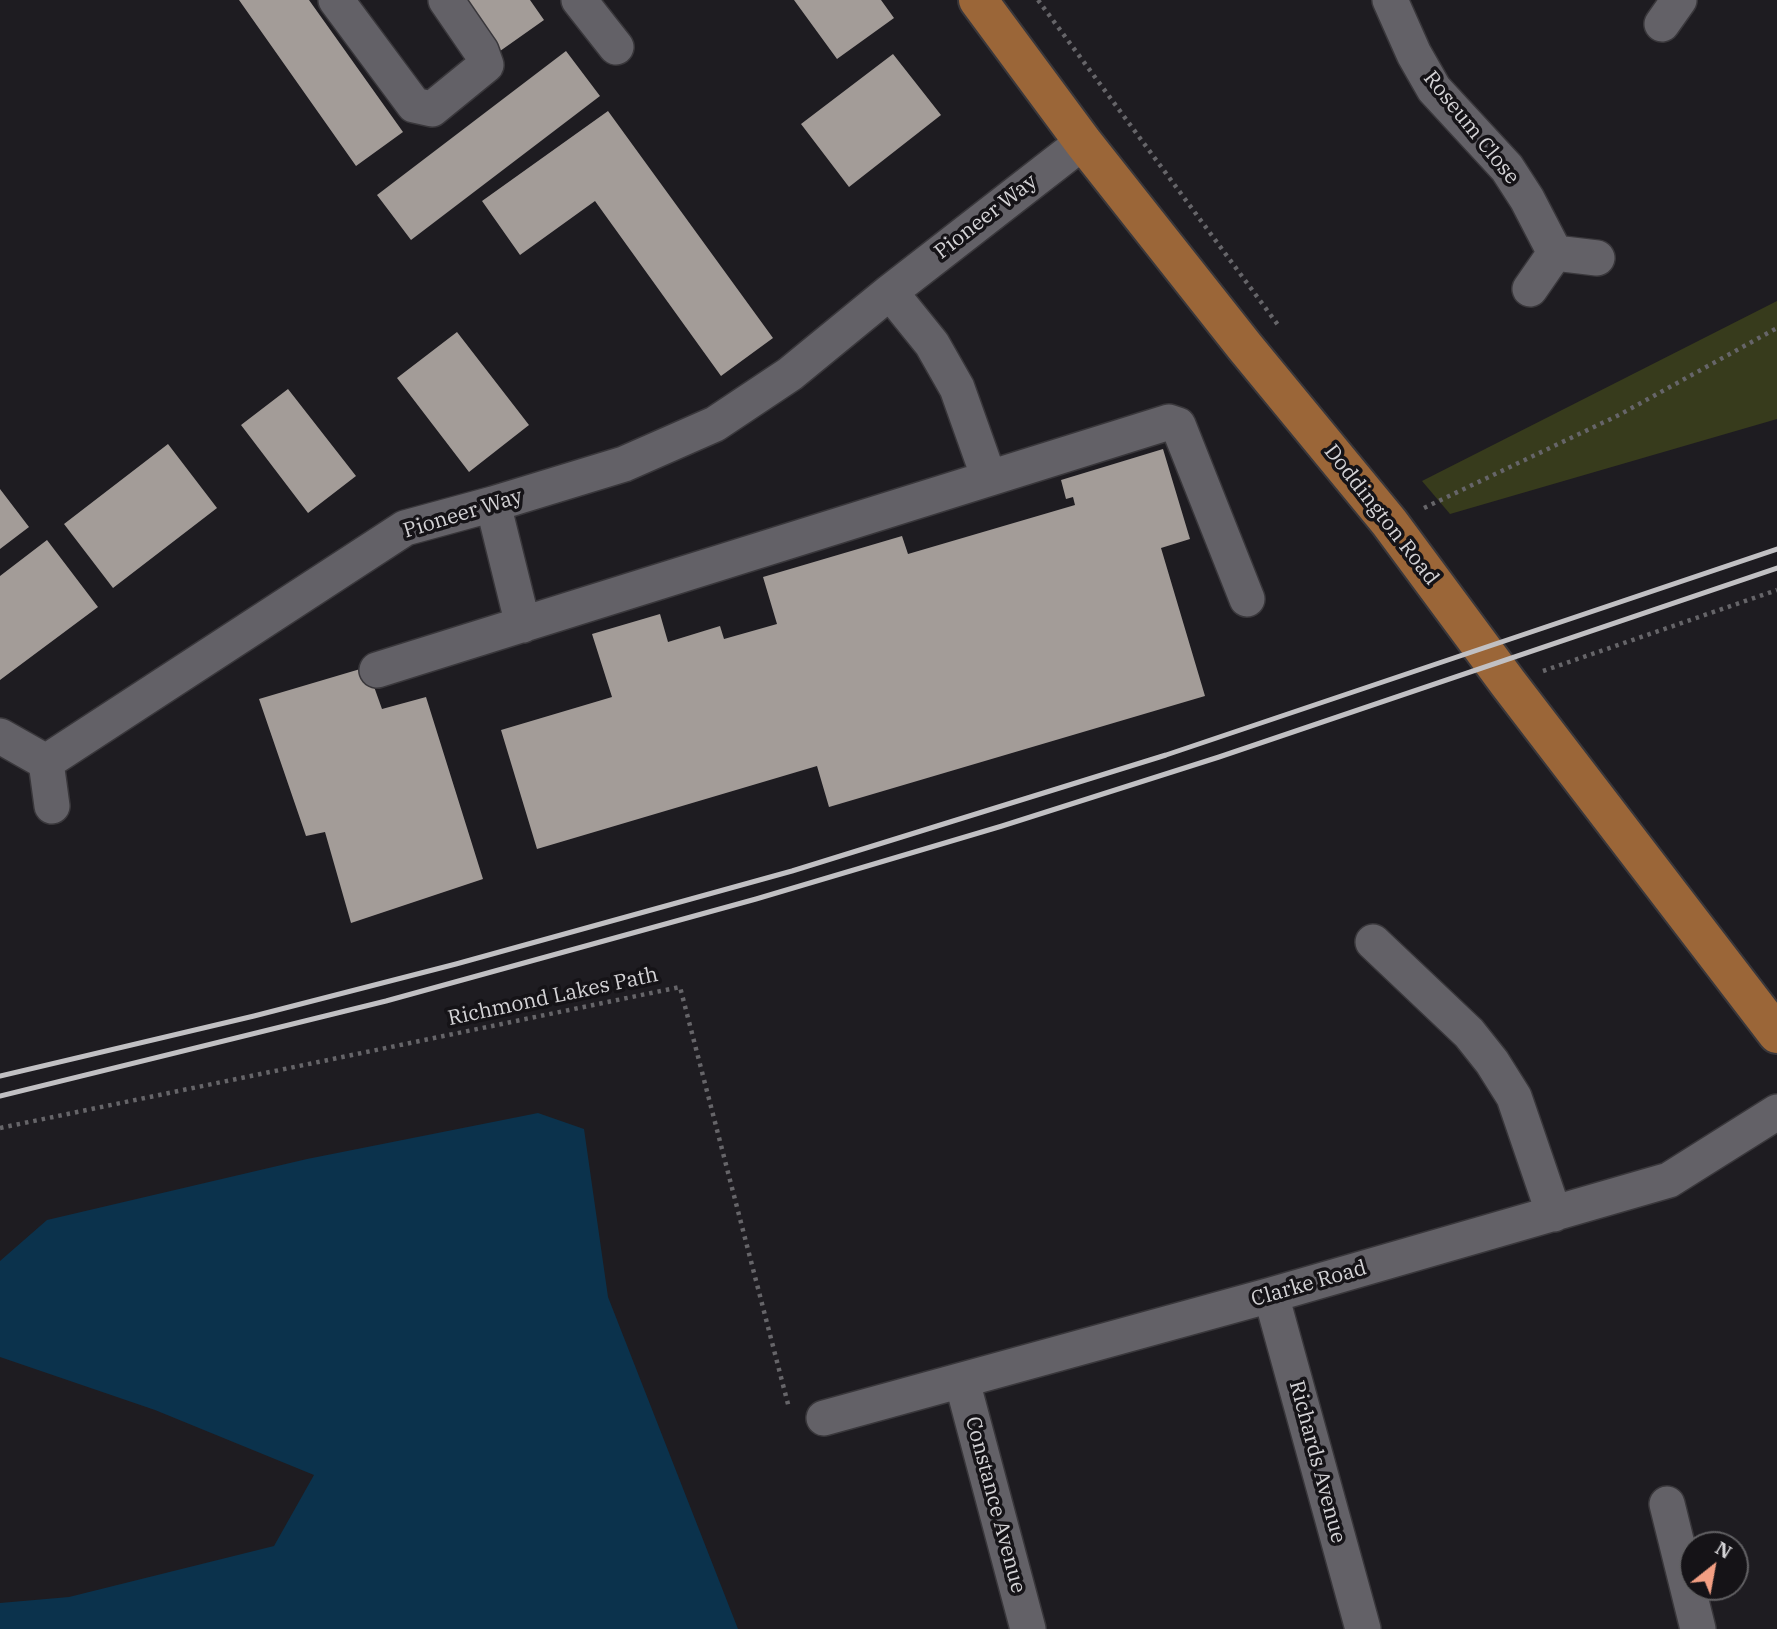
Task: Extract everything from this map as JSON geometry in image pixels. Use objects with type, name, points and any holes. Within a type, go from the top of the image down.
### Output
[{"type":"main road","name":"Doddington Road","points":[[978,0],[1083,142],[1245,347],[1389,522],[1516,694],[1777,1034]]},
{"type":"street","points":[[336,0],[414,105],[432,109],[486,65],[481,51],[446,0]]},
{"type":"street","points":[[579,0],[616,47]]},
{"type":"street","name":"Roseum Close","points":[[1390,0],[1414,54],[1434,89],[1507,168],[1527,199],[1555,253]]},
{"type":"street","name":"Pioneer Way","points":[[46,762],[405,528],[624,464],[715,424],[790,374],[890,292],[1083,142]]},
{"type":"street","points":[[1530,289],[1555,253],[1597,258]]},
{"type":"street","points":[[890,292],[932,344],[957,388],[989,478]]},
{"type":"street","points":[[377,670],[1169,422],[1178,425],[1247,599]]},
{"type":"street","points":[[493,504],[523,625]]},
{"type":"street","points":[[2,737],[46,762],[52,806]]},
{"type":"street","points":[[1373,942],[1469,1032],[1492,1062],[1514,1097],[1554,1214]]},
{"type":"street","name":"Clarke Road","points":[[824,1418],[1271,1295],[1669,1180],[1777,1112]]},
{"type":"street","name":"Richards Avenue","points":[[1271,1295],[1363,1629]]},
{"type":"street","name":"Constance Avenue","points":[[962,1381],[1028,1629]]},
{"type":"street","points":[[1667,1504],[1698,1629]]},
{"type":"path","points":[[1038,0],[1283,331]]},
{"type":"path","points":[[1417,511],[1619,415],[1777,328]]},
{"type":"path","points":[[1535,673],[1777,590]]},
{"type":"path","name":"Richmond Lakes Path","points":[[0,1128],[680,987],[793,1424],[824,1418]]},
{"type":"green space","points":[[1777,301],[1777,419],[1450,514],[1422,481]]},
{"type":"water","points":[[538,1113],[584,1129],[608,1297],[738,1629],[0,1629],[0,1603],[69,1597],[274,1546],[314,1475],[155,1410],[0,1357],[0,1261],[47,1220],[307,1159]]},
{"type":"building","points":[[239,0],[309,0],[403,132],[356,166]]},
{"type":"building","points":[[452,0],[530,0],[544,20],[493,56]]},
{"type":"building","points":[[794,0],[881,0],[894,18],[837,59]]},
{"type":"building","points":[[566,51],[600,96],[411,240],[377,195]]},
{"type":"building","points":[[893,54],[941,115],[849,187],[801,124]]},
{"type":"building","points":[[608,111],[773,338],[721,376],[595,201],[520,255],[482,201]]},
{"type":"building","points":[[457,332],[529,425],[469,472],[397,378]]},
{"type":"building","points":[[288,389],[356,476],[308,513],[241,425]]},
{"type":"building","points":[[168,444],[217,508],[113,588],[64,524]]},
{"type":"building","points":[[1163,449],[1190,539],[1161,548],[1205,696],[829,807],[817,766],[537,849],[501,730],[612,697],[592,634],[660,614],[668,642],[720,626],[724,639],[777,624],[763,577],[902,536],[908,554],[1075,505],[1073,497],[1066,499],[1061,480]]},
{"type":"building","points":[[0,489],[29,527],[0,549]]},
{"type":"building","points":[[47,540],[98,607],[0,680],[0,576]]},
{"type":"building","points":[[367,667],[382,709],[426,697],[483,879],[351,923],[325,832],[306,836],[259,699]]},
{"type":"railway","points":[[0,1076],[254,1016],[456,964],[792,871],[1166,755],[1777,549]]},
{"type":"railway","points":[[0,1096],[386,1001],[756,899],[1002,826],[1219,757],[1777,568]]}]
